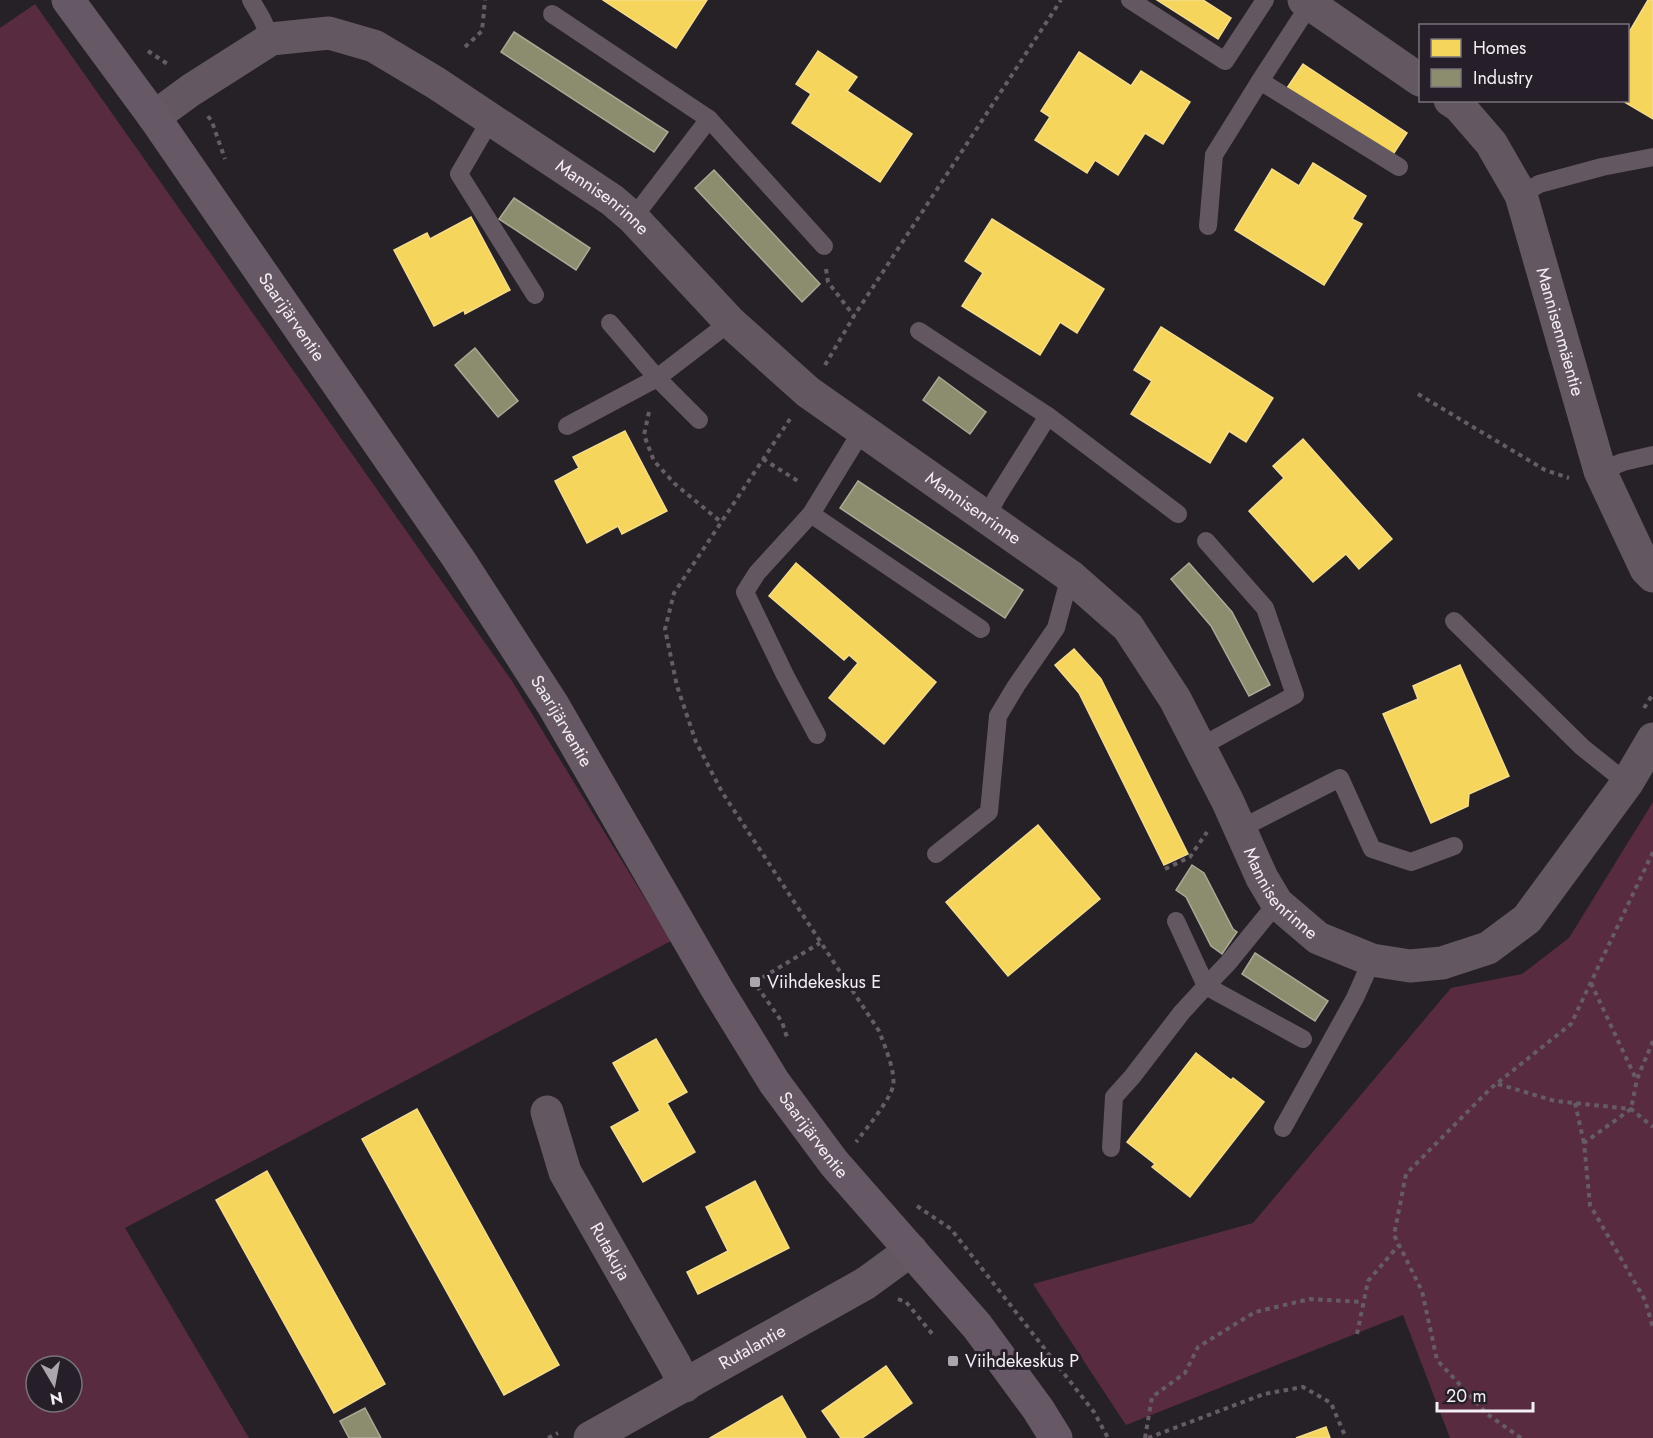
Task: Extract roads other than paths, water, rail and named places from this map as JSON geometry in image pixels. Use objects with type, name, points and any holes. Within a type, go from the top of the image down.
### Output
[{"type":"main road","name":"Saarijärventie","points":[[68,0],[154,117],[458,558],[553,705],[717,989],[774,1082],[834,1163],[978,1326],[1038,1409],[1056,1438]]},
{"type":"street","points":[[1307,2],[1419,79]]},
{"type":"street","name":"Mannisenrinne","points":[[154,117],[191,90],[271,39],[329,33],[374,46],[436,83],[612,200],[633,218],[730,322],[808,392],[1070,576],[1128,627],[1175,699],[1262,878],[1278,903],[1318,938],[1372,960],[1410,966],[1442,963],[1488,948],[1527,919],[1627,783],[1653,739]]},
{"type":"street","name":"Mannisenmäentie","points":[[1453,102],[1491,143],[1521,195],[1600,471],[1646,569],[1653,576]]},
{"type":"street","name":"Rutakuja","points":[[547,1112],[565,1172],[685,1386]]},
{"type":"street","name":"Rutalantie","points":[[590,1438],[866,1283],[911,1250]]},
{"type":"lane","points":[[251,0],[271,39]]},
{"type":"lane","points":[[1130,0],[1225,61],[1265,0]]},
{"type":"lane","points":[[1208,226],[1214,155],[1307,2]]},
{"type":"lane","points":[[552,14],[709,118],[824,246]]},
{"type":"lane","points":[[1260,81],[1399,167]]},
{"type":"lane","points":[[633,218],[709,118]]},
{"type":"lane","points":[[491,119],[459,174],[535,295]]},
{"type":"lane","points":[[1521,195],[1539,184],[1602,167],[1653,157]]},
{"type":"lane","points":[[567,426],[657,378],[730,322]]},
{"type":"lane","points":[[610,324],[657,378],[699,420]]},
{"type":"lane","points":[[919,331],[1048,416],[1178,514]]},
{"type":"lane","points":[[987,516],[1048,416]]},
{"type":"lane","points":[[817,735],[745,592],[757,573],[811,514],[863,429]]},
{"type":"lane","points":[[1600,471],[1653,454]]},
{"type":"lane","points":[[811,514],[981,629]]},
{"type":"lane","points":[[1200,747],[1295,695],[1266,608],[1206,541]]},
{"type":"lane","points":[[936,854],[989,812],[998,716],[1056,628],[1070,576]]},
{"type":"lane","points":[[1454,621],[1582,747],[1627,783]]},
{"type":"lane","points":[[1240,829],[1341,778],[1372,849],[1411,862],[1454,846]]},
{"type":"lane","points":[[1111,1148],[1114,1097],[1182,1012],[1228,963],[1278,903]]},
{"type":"lane","points":[[1176,921],[1206,986],[1303,1039]]},
{"type":"lane","points":[[1283,1128],[1355,998],[1372,960]]},
{"type":"place","name":"Viihdekeskus E","points":[[755,982]]},
{"type":"place","name":"Viihdekeskus P","points":[[953,1361]]}]
